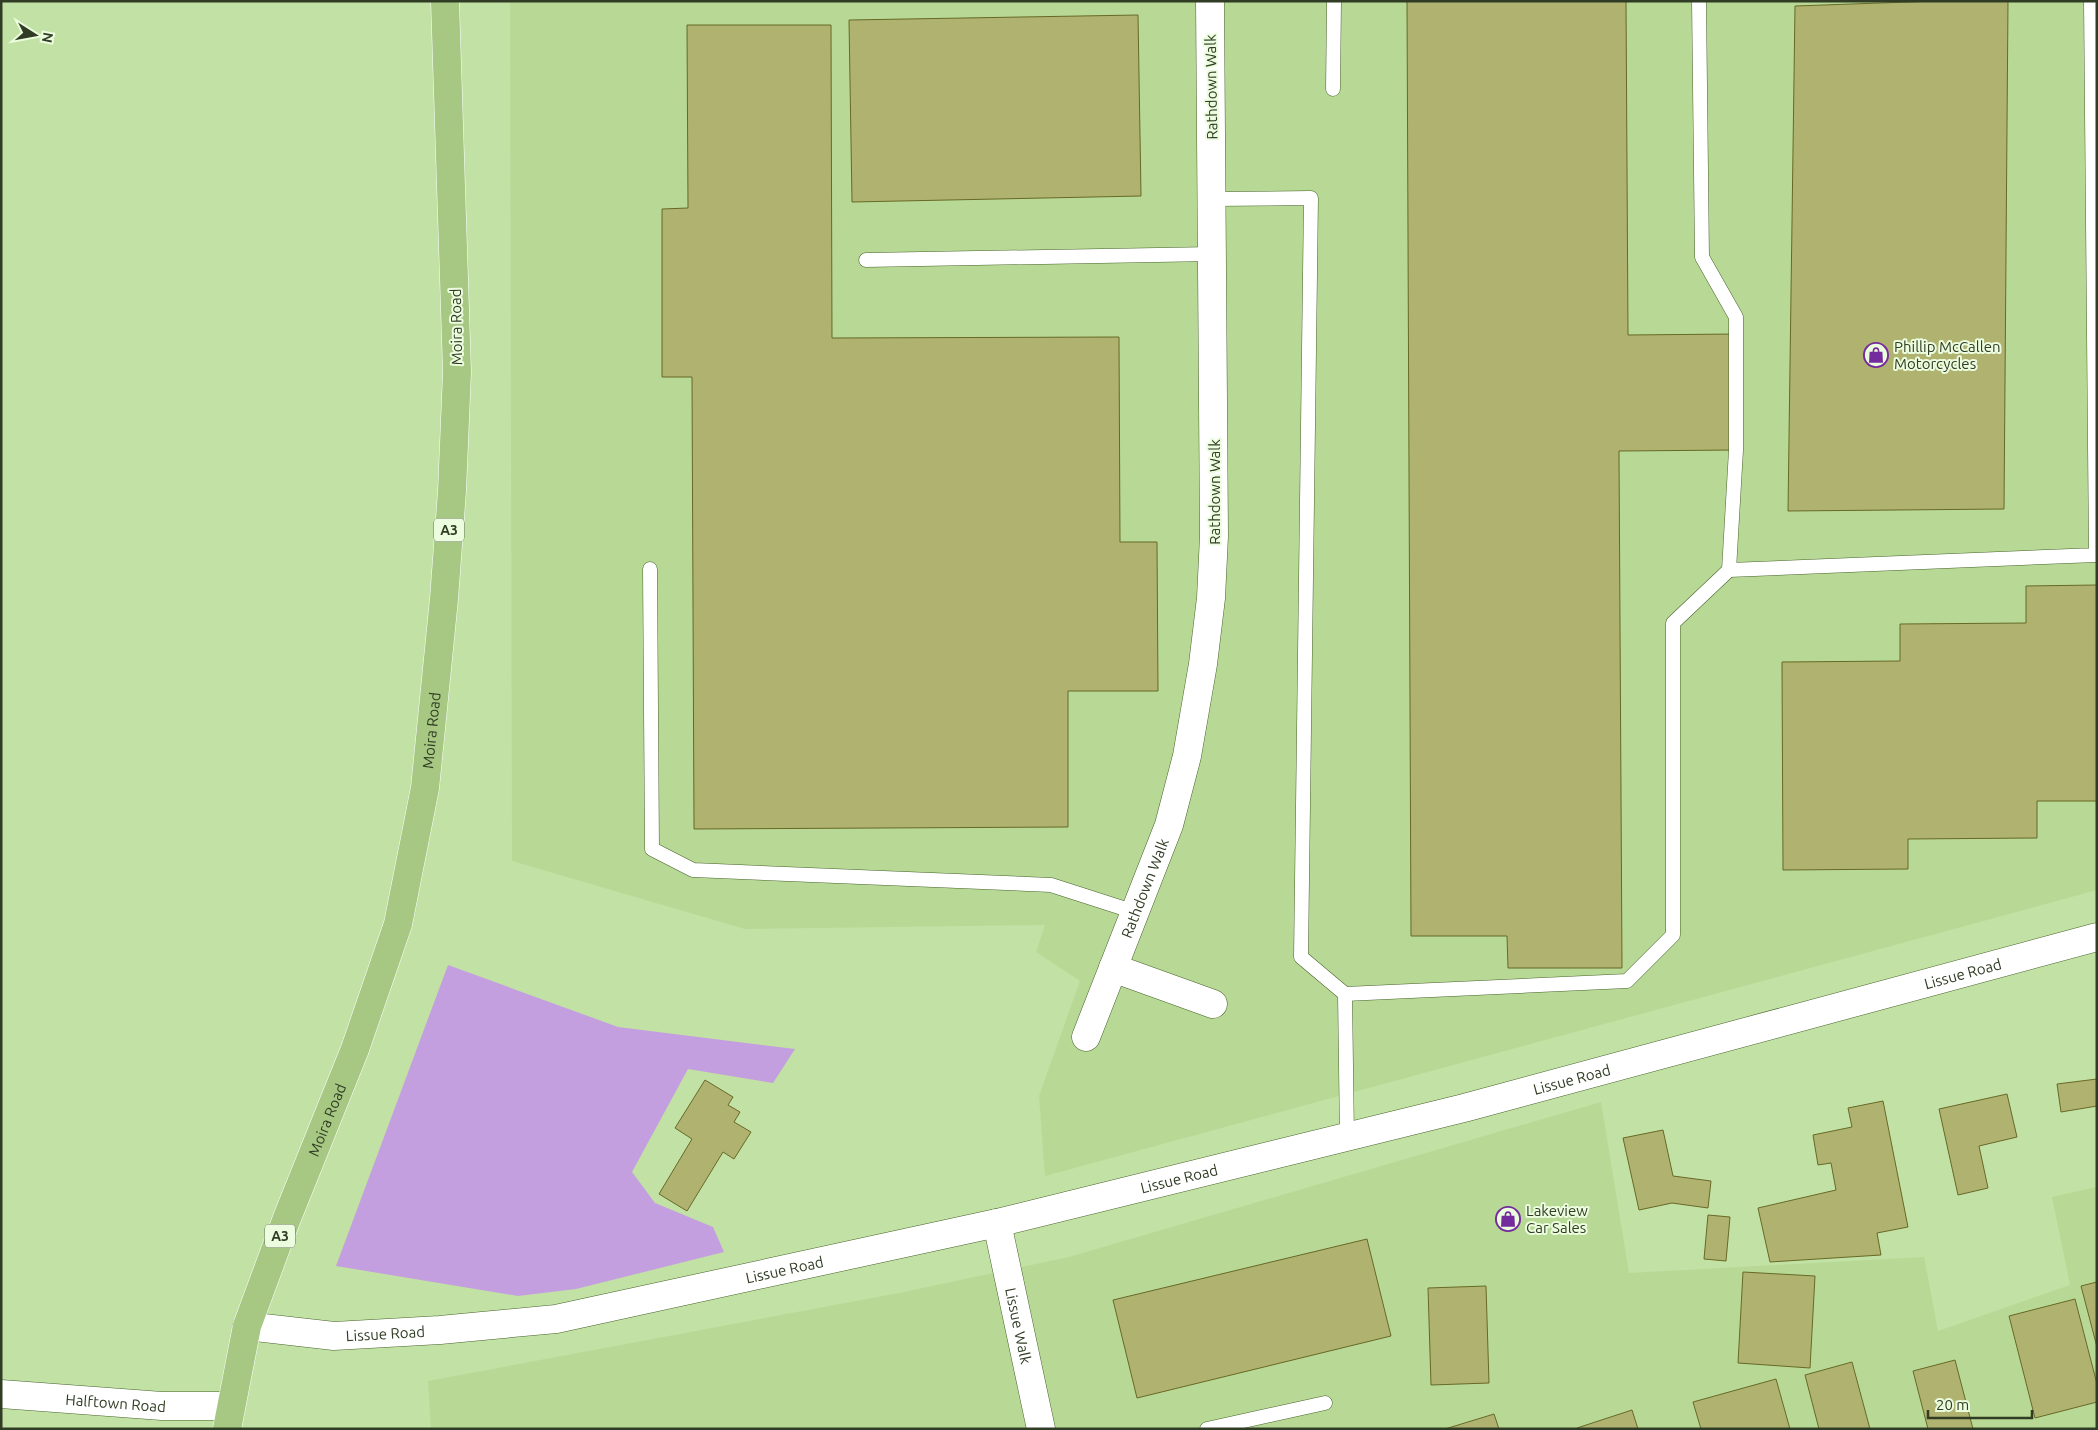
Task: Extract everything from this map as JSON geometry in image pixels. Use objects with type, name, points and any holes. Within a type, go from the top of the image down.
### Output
[{"type":"highway","name":"Moira Road","points":[[229,1418],[247,1326],[287,1218],[355,1049],[398,924],[425,788],[444,589],[457,372],[445,1]]},
{"type":"street","name":"Rathdown Walk","points":[[1086,1037],[1169,825],[1187,756],[1203,664],[1211,598],[1214,536],[1210,1]]},
{"type":"street","name":"Lissue Road","points":[[247,1326],[334,1336],[440,1330],[556,1319],[997,1223],[1347,1138],[2097,937]]},
{"type":"street","points":[[1113,968],[1213,1004]]},
{"type":"street","name":"Lissue Walk","points":[[997,1223],[1041,1429]]},
{"type":"street","name":"Halftown Road","points":[[1,1394],[170,1406],[229,1418]]},
{"type":"lane","points":[[1333,89],[1334,1]]},
{"type":"lane","points":[[1699,1],[1702,257],[1736,317],[1736,450],[1729,570]]},
{"type":"lane","points":[[1212,199],[1311,198],[1301,957],[1345,994],[1627,982],[1673,935],[1673,623],[1729,570],[2096,555],[2092,1]]},
{"type":"lane","points":[[866,260],[1213,254]]},
{"type":"lane","points":[[650,569],[652,849],[693,870],[1051,884],[1135,912]]},
{"type":"lane","points":[[1345,994],[1347,1138]]},
{"type":"lane","points":[[1207,1429],[1325,1404]]},
{"type":"shaded area","points":[[510,1],[2097,1],[2097,890],[1045,1176],[1039,1096],[1080,981],[1036,952],[1045,925],[745,929],[512,861]]},
{"type":"shaded area","points":[[448,965],[618,1027],[795,1049],[773,1083],[688,1069],[632,1172],[655,1203],[713,1227],[724,1252],[576,1289],[518,1296],[336,1266]]},
{"type":"shaded area","points":[[1601,1102],[1629,1273],[1924,1257],[1938,1331],[2070,1285],[2052,1197],[2097,1187],[2097,1429],[431,1429],[428,1381],[899,1293],[1069,1257]]},
{"type":"building","points":[[1407,1],[1626,1],[1628,335],[1736,334],[1736,450],[1619,451],[1622,968],[1508,968],[1507,936],[1411,936]]},
{"type":"building","points":[[1937,1],[2008,1],[2004,509],[1788,511],[1795,6]]},
{"type":"building","points":[[1138,15],[1141,196],[852,202],[849,20]]},
{"type":"building","points":[[687,25],[831,25],[832,338],[1119,337],[1120,542],[1157,542],[1158,691],[1068,691],[1068,827],[694,829],[692,377],[662,377],[662,209],[688,208]]},
{"type":"building","points":[[2097,585],[2097,801],[2037,801],[2037,838],[1908,839],[1908,869],[1783,870],[1782,662],[1900,661],[1900,624],[2026,623],[2026,586]]},
{"type":"building","points":[[2097,1079],[2097,1106],[2061,1112],[2057,1084]]},
{"type":"building","points":[[705,1080],[733,1097],[728,1105],[740,1112],[734,1122],[751,1132],[734,1159],[723,1152],[687,1211],[659,1194],[692,1139],[675,1128]]},
{"type":"building","points":[[2007,1094],[2017,1137],[1979,1146],[1988,1188],[1958,1195],[1939,1109]]},
{"type":"building","points":[[1883,1101],[1908,1227],[1877,1233],[1881,1255],[1770,1262],[1758,1208],[1836,1190],[1831,1163],[1818,1165],[1813,1135],[1852,1127],[1848,1108]]},
{"type":"building","points":[[1663,1130],[1673,1176],[1711,1181],[1708,1208],[1672,1203],[1639,1210],[1623,1138]]},
{"type":"building","points":[[1708,1215],[1730,1217],[1726,1261],[1704,1259]]},
{"type":"building","points":[[1367,1239],[1391,1336],[1137,1398],[1113,1300]]},
{"type":"building","points":[[1743,1272],[1815,1276],[1810,1368],[1738,1363]]},
{"type":"building","points":[[2097,1282],[2097,1347],[2081,1286]]},
{"type":"building","points":[[1486,1286],[1489,1383],[1431,1385],[1428,1288]]},
{"type":"building","points":[[2075,1299],[2097,1384],[2097,1402],[2035,1418],[2009,1316]]},
{"type":"building","points":[[1955,1360],[1973,1429],[1928,1429],[1913,1371]]},
{"type":"building","points":[[1852,1362],[1870,1429],[1819,1429],[1805,1375]]},
{"type":"building","points":[[1776,1379],[1790,1429],[1701,1429],[1693,1402]]},
{"type":"building","points":[[1632,1410],[1638,1429],[1577,1429],[1577,1428]]},
{"type":"building","points":[[1494,1414],[1499,1429],[1445,1429]]},
{"type":"place","name":"Phillip McCallen Motorcycles","points":[[1876,355]]},
{"type":"place","name":"Lakeview Car Sales","points":[[1508,1219]]}]
